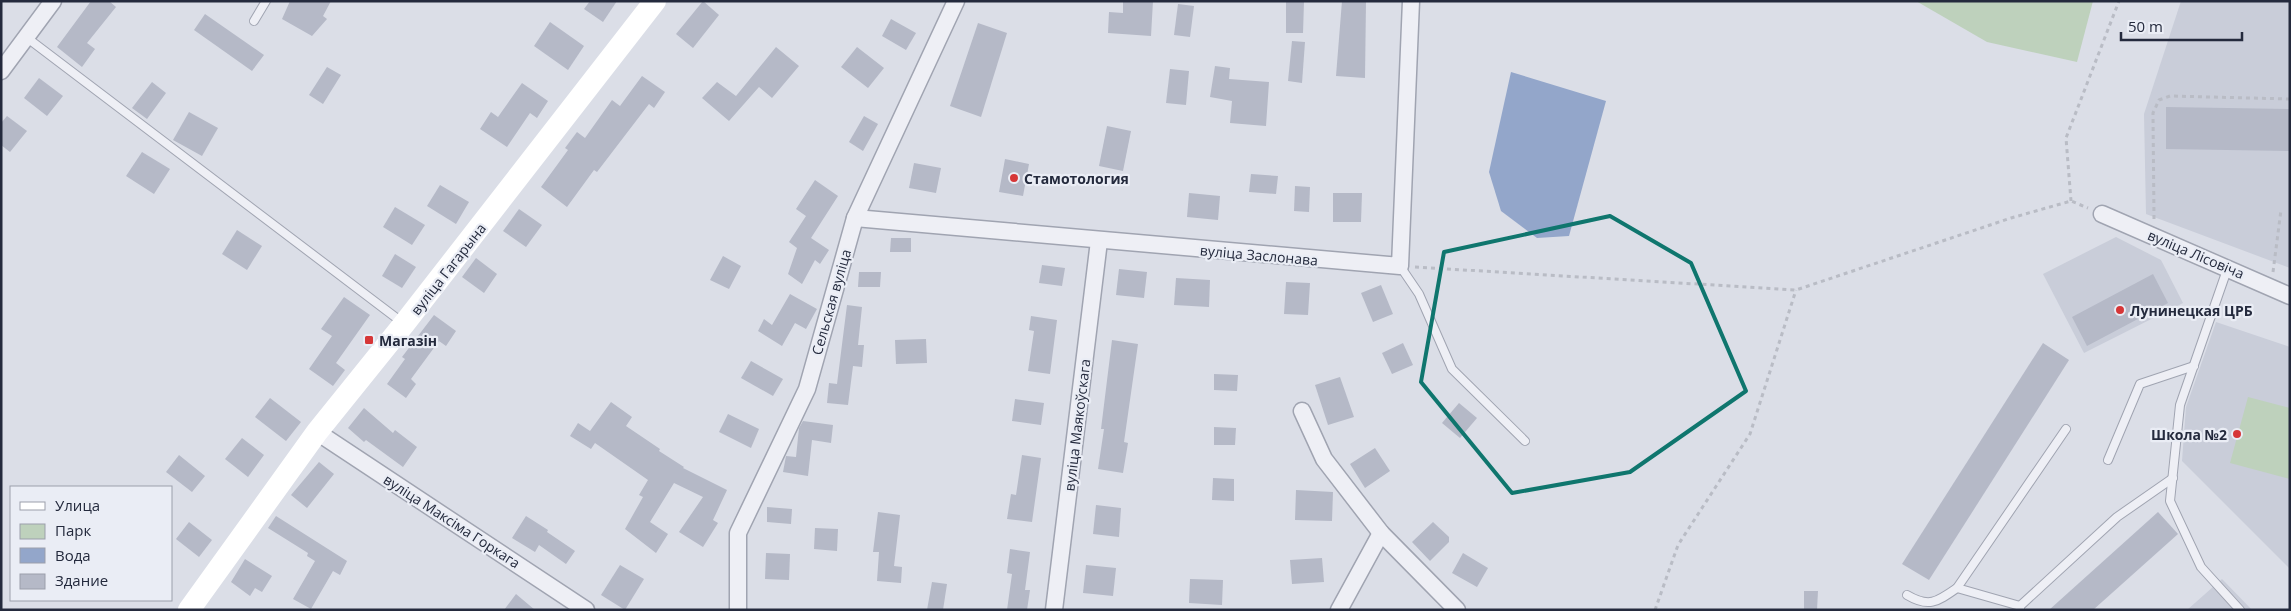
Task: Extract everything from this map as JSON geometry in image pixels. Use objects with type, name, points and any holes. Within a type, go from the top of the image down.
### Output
[{"type":"street","points":[[1,70],[53,1]]},
{"type":"street","name":"вуліца Гагарына","points":[[188,610],[318,432],[655,1]]},
{"type":"street","name":"Сельская вуліца","points":[[738,610],[738,534],[807,389],[855,218],[956,1]]},
{"type":"street","points":[[1400,266],[1411,1]]},
{"type":"street","name":"вуліца Лісовіча","points":[[2102,214],[2228,267],[2290,296]]},
{"type":"street","name":"вуліца Заслонава","points":[[855,218],[1099,241],[1400,266]]},
{"type":"street","name":"вуліца Маякоўскага","points":[[1054,610],[1099,241]]},
{"type":"street","points":[[1302,411],[1324,459],[1381,533],[1457,610]]},
{"type":"street","name":"вуліца Максіма Горкага","points":[[318,432],[586,610]]},
{"type":"street","points":[[1339,610],[1381,533]]},
{"type":"lane","points":[[254,21],[266,1]]},
{"type":"lane","points":[[26,37],[404,324]]},
{"type":"lane","points":[[1400,266],[1419,294],[1452,370],[1525,441]]},
{"type":"lane","points":[[2228,267],[2180,405],[2170,501],[2201,567],[2240,610]]},
{"type":"lane","points":[[2108,460],[2140,384],[2194,366]]},
{"type":"lane","points":[[1907,595],[1920,602],[1937,602],[1957,588],[2066,429]]},
{"type":"lane","points":[[1957,588],[2020,608],[2117,517],[2173,478]]},
{"type":"path","points":[[2071,201],[2066,138],[2119,1]]},
{"type":"path","points":[[2154,236],[2153,113],[2159,100],[2170,96],[2290,99]]},
{"type":"path","points":[[1400,266],[1796,290],[2011,218],[2071,201],[2102,214]]},
{"type":"path","points":[[2270,287],[2281,210]]},
{"type":"path","points":[[1655,610],[1678,545],[1750,434],[1796,290]]},
{"type":"highlighted area","points":[[1610,216],[1691,263],[1746,391],[1630,472],[1512,493],[1421,382],[1444,252]]},
{"type":"shaded area","points":[[2181,1],[2290,1],[2290,268],[2146,214],[2144,114]]},
{"type":"shaded area","points":[[2116,237],[2161,260],[2183,303],[2084,353],[2043,274]]},
{"type":"shaded area","name":"Школа №2","points":[[2216,322],[2290,347],[2290,569],[2182,461],[2186,407]]},
{"type":"shaded area","points":[[2222,579],[2252,610],[2187,610]]},
{"type":"green space","points":[[1916,1],[2093,1],[2077,62],[1987,42]]},
{"type":"green space","points":[[2248,397],[2290,408],[2290,479],[2230,463]]},
{"type":"water","points":[[1511,72],[1606,101],[1569,236],[1537,238],[1501,211],[1489,172]]},
{"type":"building","points":[[91,1],[109,1],[116,7],[87,43],[95,49],[82,67],[57,47]]},
{"type":"building","points":[[290,1],[331,1],[323,16],[327,19],[312,36],[282,19]]},
{"type":"building","points":[[590,1],[617,1],[603,22],[584,9]]},
{"type":"building","points":[[703,1],[719,15],[693,48],[676,34]]},
{"type":"building","points":[[1123,1],[1153,1],[1151,36],[1108,33],[1109,12],[1123,13]]},
{"type":"building","points":[[1286,1],[1304,1],[1303,33],[1286,33]]},
{"type":"building","points":[[1342,1],[1366,1],[1365,78],[1336,76]]},
{"type":"building","points":[[1178,4],[1194,6],[1190,37],[1174,35]]},
{"type":"building","points":[[205,14],[264,55],[252,71],[194,30]]},
{"type":"building","points":[[891,19],[916,33],[906,50],[882,36]]},
{"type":"building","points":[[550,22],[584,46],[568,70],[534,46]]},
{"type":"building","points":[[978,23],[1007,33],[981,117],[950,106]]},
{"type":"building","points":[[1292,41],[1305,42],[1302,83],[1288,81]]},
{"type":"building","points":[[776,47],[799,66],[772,98],[759,87],[729,121],[702,98],[717,82],[736,96]]},
{"type":"building","points":[[857,47],[884,68],[868,88],[841,67]]},
{"type":"building","points":[[1215,66],[1230,68],[1229,79],[1269,82],[1266,126],[1230,123],[1232,101],[1210,97]]},
{"type":"building","points":[[327,67],[341,75],[323,104],[309,95]]},
{"type":"building","points":[[1170,69],[1189,71],[1186,105],[1166,103]]},
{"type":"building","points":[[642,76],[665,92],[654,108],[649,104],[597,172],[594,170],[567,207],[541,187],[568,150],[565,148],[577,132],[585,138],[612,100],[620,106]]},
{"type":"building","points":[[39,78],[63,96],[47,116],[24,98]]},
{"type":"building","points":[[152,82],[166,93],[147,119],[132,108]]},
{"type":"building","points":[[522,83],[548,101],[537,118],[530,113],[507,147],[480,129],[491,112],[498,117]]},
{"type":"building","points":[[2166,107],[2290,109],[2290,151],[2166,149]]},
{"type":"building","points":[[189,112],[218,128],[202,156],[173,140]]},
{"type":"building","points":[[7,116],[27,131],[10,152],[1,145],[1,123]]},
{"type":"building","points":[[864,116],[878,124],[863,151],[849,142]]},
{"type":"building","points":[[1107,126],[1131,131],[1123,171],[1099,166]]},
{"type":"building","points":[[142,152],[170,169],[154,194],[126,176]]},
{"type":"building","name":"Стамотология","points":[[1005,159],[1029,164],[1023,196],[999,192]]},
{"type":"building","points":[[914,163],[941,168],[936,193],[909,188]]},
{"type":"building","points":[[1251,174],[1278,176],[1276,194],[1249,192]]},
{"type":"building","points":[[815,180],[838,196],[811,238],[829,250],[820,264],[815,260],[802,284],[788,274],[797,248],[789,242],[806,216],[796,209]]},
{"type":"building","points":[[440,185],[469,202],[456,224],[427,206]]},
{"type":"building","points":[[1295,186],[1310,187],[1309,212],[1294,211]]},
{"type":"building","points":[[1189,193],[1220,196],[1218,220],[1187,217]]},
{"type":"building","points":[[1333,193],[1362,193],[1361,222],[1333,222]]},
{"type":"building","points":[[395,207],[425,225],[412,245],[383,227]]},
{"type":"building","points":[[519,209],[542,225],[526,247],[503,231]]},
{"type":"building","points":[[237,230],[262,246],[247,270],[222,254]]},
{"type":"building","points":[[891,238],[911,238],[911,252],[890,252]]},
{"type":"building","points":[[395,254],[416,267],[402,288],[382,276]]},
{"type":"building","points":[[723,256],[741,266],[729,289],[710,280]]},
{"type":"building","points":[[476,258],[497,274],[484,293],[462,277]]},
{"type":"building","points":[[1042,265],[1065,268],[1062,286],[1039,283]]},
{"type":"building","points":[[1119,269],[1147,272],[1144,298],[1116,295]]},
{"type":"building","points":[[859,272],[881,272],[880,287],[858,287]]},
{"type":"building","name":"Лунинецкая ЦРБ","points":[[2153,274],[2168,303],[2087,346],[2072,317]]},
{"type":"building","points":[[1176,278],[1210,280],[1209,307],[1174,305]]},
{"type":"building","points":[[1286,282],[1310,283],[1308,315],[1284,314]]},
{"type":"building","points":[[1381,285],[1393,314],[1373,322],[1361,293]]},
{"type":"building","points":[[790,294],[817,309],[806,329],[795,323],[782,346],[758,331],[764,319],[772,325]]},
{"type":"building","points":[[344,297],[370,315],[336,363],[345,370],[333,386],[309,369],[332,336],[321,329]]},
{"type":"building","points":[[847,305],[862,307],[858,345],[864,345],[862,367],[853,366],[848,405],[827,403],[829,383],[837,384]]},
{"type":"building","points":[[434,315],[456,331],[446,346],[439,341],[411,379],[416,384],[406,398],[387,384],[405,359],[402,357]]},
{"type":"building","points":[[1031,316],[1057,320],[1050,374],[1028,371],[1034,331],[1029,330]]},
{"type":"building","points":[[926,339],[927,363],[896,364],[895,340]]},
{"type":"building","points":[[1112,340],[1138,344],[1124,442],[1128,443],[1123,473],[1098,469],[1104,429],[1101,429]]},
{"type":"building","points":[[1403,343],[1413,365],[1392,374],[1382,353]]},
{"type":"building","points":[[2043,343],[2069,360],[1929,580],[1902,564]]},
{"type":"building","points":[[751,361],[783,379],[773,396],[741,378]]},
{"type":"building","points":[[1214,374],[1238,375],[1237,391],[1214,390]]},
{"type":"building","points":[[1340,377],[1354,417],[1328,425],[1315,385]]},
{"type":"building","points":[[270,398],[301,422],[286,441],[255,417]]},
{"type":"building","points":[[1015,399],[1044,403],[1041,425],[1012,421]]},
{"type":"building","points":[[611,402],[632,417],[626,426],[660,449],[659,451],[683,468],[727,490],[713,520],[718,523],[703,547],[679,532],[703,497],[674,483],[650,522],[668,534],[656,553],[625,529],[643,497],[639,495],[648,480],[595,443],[591,449],[570,436],[578,423],[590,431]]},
{"type":"building","points":[[1459,403],[1477,418],[1460,438],[1442,423]]},
{"type":"building","points":[[364,408],[393,433],[395,430],[417,447],[403,467],[366,440],[364,442],[348,428]]},
{"type":"building","points":[[728,414],[759,429],[751,448],[719,432]]},
{"type":"building","points":[[803,421],[833,425],[831,443],[812,440],[808,476],[783,472],[786,456],[796,457],[799,428]]},
{"type":"building","points":[[1214,427],[1236,428],[1235,445],[1214,445]]},
{"type":"building","points":[[242,438],[264,455],[248,477],[225,459]]},
{"type":"building","points":[[1375,448],[1390,471],[1365,488],[1350,464]]},
{"type":"building","points":[[179,455],[205,476],[192,492],[166,472]]},
{"type":"building","points":[[1022,455],[1041,458],[1032,522],[1007,519],[1011,494],[1016,495]]},
{"type":"building","points":[[319,462],[334,474],[307,508],[291,495]]},
{"type":"building","points":[[1213,478],[1234,479],[1234,501],[1212,500]]},
{"type":"building","points":[[1296,490],[1333,492],[1332,521],[1295,520]]},
{"type":"building","points":[[1096,505],[1121,508],[1119,537],[1093,534]]},
{"type":"building","points":[[767,507],[792,509],[791,524],[767,522]]},
{"type":"building","points":[[878,512],[900,515],[894,566],[902,567],[901,583],[877,581],[879,552],[873,552]]},
{"type":"building","points":[[2158,512],[2178,534],[2093,610],[2049,610]]},
{"type":"building","points":[[276,516],[347,561],[340,575],[333,571],[311,609],[293,599],[315,561],[307,556],[308,553],[268,528]]},
{"type":"building","points":[[526,516],[575,551],[566,564],[539,545],[535,552],[512,538]]},
{"type":"building","points":[[189,522],[212,540],[199,557],[176,539]]},
{"type":"building","points":[[1433,522],[1449,537],[1449,542],[1430,561],[1412,542]]},
{"type":"building","points":[[815,528],[838,529],[837,551],[814,549]]},
{"type":"building","points":[[1010,549],[1030,552],[1025,590],[1030,590],[1027,610],[1007,610],[1012,574],[1007,573]]},
{"type":"building","points":[[766,553],[790,554],[789,580],[765,579]]},
{"type":"building","points":[[1463,553],[1488,568],[1477,587],[1452,573]]},
{"type":"building","points":[[1322,558],[1324,582],[1292,584],[1290,560]]},
{"type":"building","points":[[245,559],[272,576],[262,592],[255,588],[250,596],[231,582]]},
{"type":"building","points":[[620,565],[644,579],[625,610],[601,595]]},
{"type":"building","points":[[1086,565],[1116,568],[1113,596],[1083,593]]},
{"type":"building","points":[[1190,579],[1223,580],[1222,605],[1189,603]]},
{"type":"building","points":[[932,582],[947,584],[943,610],[927,610]]},
{"type":"building","points":[[1804,591],[1818,591],[1817,610],[1804,610]]},
{"type":"building","points":[[516,594],[535,610],[504,610]]},
{"type":"place","name":"Стамотология","points":[[1014,178]]},
{"type":"place","name":"Лунинецкая ЦРБ","points":[[2120,310]]},
{"type":"place","name":"Магазін","points":[[369,340]]},
{"type":"place","name":"Школа №2","points":[[2237,434]]}]
